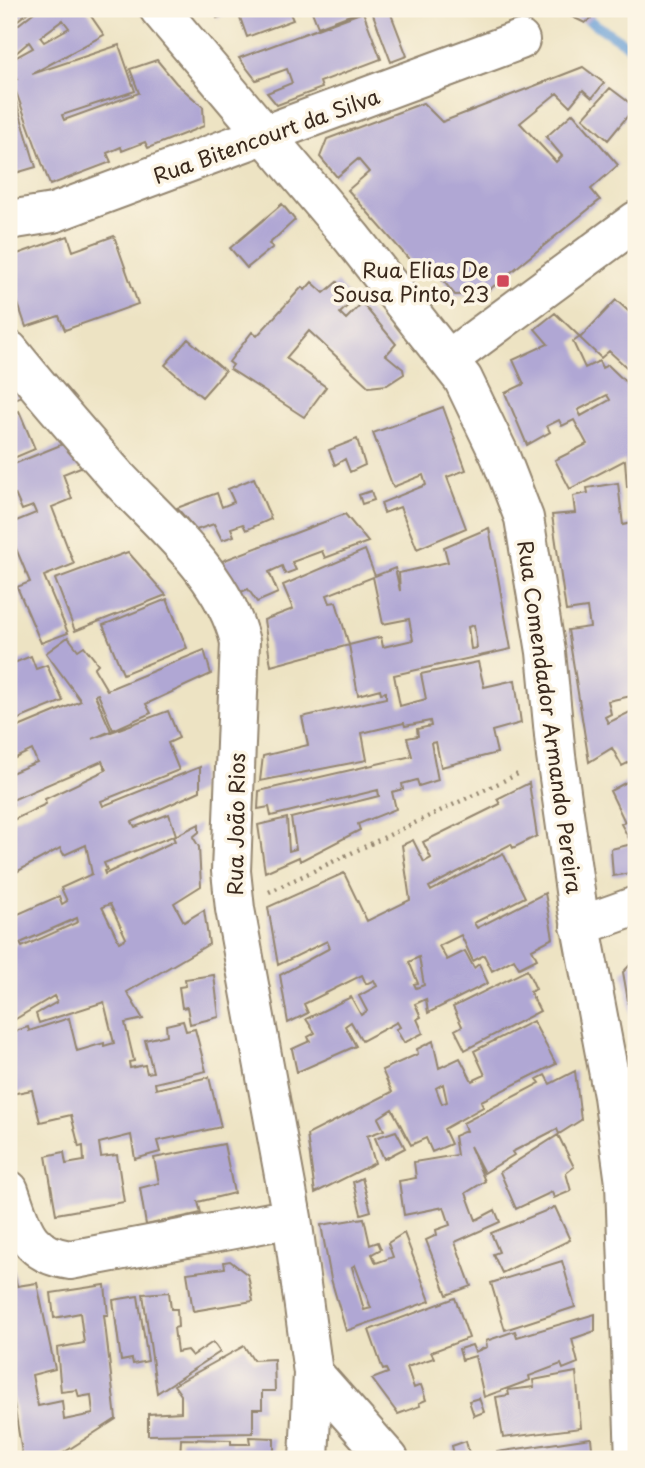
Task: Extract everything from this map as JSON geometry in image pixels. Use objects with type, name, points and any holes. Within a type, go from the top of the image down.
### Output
[{"type":"street","name":"Rua Comendador Armando Pereira","points":[[159,9],[449,359],[475,399],[524,518],[546,652],[556,756],[580,926],[613,1096],[625,1183],[635,1459]]},
{"type":"street","name":"Rua Bitencourt da Silva","points":[[9,220],[53,214],[264,134],[339,110],[520,40]]},
{"type":"street","points":[[449,359],[636,221]]},
{"type":"street","name":"Rua João Rios","points":[[9,350],[59,412],[214,582],[235,619],[240,642],[231,871],[235,909],[292,1218],[313,1373],[309,1459]]},
{"type":"street","points":[[580,926],[636,906]]},
{"type":"street","points":[[9,1190],[22,1227],[36,1249],[50,1257],[70,1260],[292,1218]]},
{"type":"street","points":[[313,1373],[389,1459]]},
{"type":"path","points":[[235,909],[556,756]]},
{"type":"building","points":[[9,9],[32,9],[9,27]]},
{"type":"building","points":[[38,9],[86,9],[104,35],[32,74],[119,45],[135,91],[62,115],[64,120],[139,93],[130,69],[157,60],[176,83],[203,107],[204,126],[148,148],[145,142],[122,151],[121,147],[107,153],[111,162],[50,185],[12,81],[17,79],[9,67],[9,61],[33,48],[29,42],[9,59],[9,32]],"holes":[[[63,20],[69,28],[44,42],[40,37]]]},
{"type":"building","points":[[214,9],[232,9],[233,12],[217,18]]},
{"type":"building","points":[[237,9],[288,9],[293,20],[247,37]]},
{"type":"building","points":[[311,9],[366,9],[318,27]]},
{"type":"building","points":[[371,9],[389,9],[407,56],[391,62]]},
{"type":"building","points":[[556,9],[590,9],[595,15],[585,23]]},
{"type":"building","points":[[363,12],[381,59],[320,82],[322,88],[277,105],[267,93],[292,83],[287,69],[256,80],[239,58]]},
{"type":"building","points":[[583,67],[604,83],[592,98],[583,90],[570,106],[557,93],[520,123],[556,162],[562,156],[546,137],[573,113],[618,165],[591,189],[600,200],[484,294],[455,295],[431,266],[422,274],[348,190],[369,172],[358,159],[337,177],[320,157],[327,139],[423,103],[442,122]]},
{"type":"building","points":[[610,88],[635,107],[608,140],[583,118]]},
{"type":"building","points":[[16,101],[36,167],[9,175],[9,104]]},
{"type":"building","points":[[282,204],[295,220],[269,244],[273,247],[247,268],[230,248]]},
{"type":"building","points":[[68,236],[73,251],[114,236],[138,304],[65,330],[59,316],[26,327],[9,277],[9,257]]},
{"type":"building","points":[[312,282],[324,293],[337,282],[353,301],[340,313],[346,319],[362,303],[396,344],[386,355],[403,369],[404,374],[387,385],[369,387],[309,331],[286,358],[326,387],[304,417],[230,369],[233,365],[229,362],[252,332],[257,336],[302,287],[305,290]]},
{"type":"building","points":[[616,300],[636,318],[636,376],[609,351],[601,358],[580,338]]},
{"type":"building","points":[[555,313],[580,337],[573,342],[585,368],[599,361],[602,368],[608,365],[636,392],[636,475],[630,487],[627,487],[625,460],[570,489],[555,460],[587,444],[574,420],[562,426],[559,420],[547,426],[550,432],[527,445],[505,393],[524,384],[513,360],[548,344],[535,329]],"holes":[[[607,395],[610,400],[581,416],[578,410]]]},
{"type":"building","points":[[188,339],[225,371],[202,397],[165,365]]},
{"type":"building","points":[[9,381],[22,396],[9,401]]},
{"type":"building","points":[[443,407],[466,470],[447,477],[466,528],[417,549],[400,507],[384,513],[381,503],[426,485],[423,475],[393,487],[373,433]]},
{"type":"building","points":[[19,411],[35,449],[9,460],[9,415]]},
{"type":"building","points":[[357,439],[365,465],[350,472],[345,459],[335,465],[329,450]]},
{"type":"building","points":[[63,444],[83,466],[63,474],[72,499],[52,507],[74,564],[44,576],[68,633],[41,643],[17,587],[30,582],[15,546],[9,549],[9,524],[36,513],[33,506],[22,510],[15,494],[9,496],[9,466]]},
{"type":"building","points":[[254,478],[271,519],[246,530],[243,524],[231,528],[234,536],[222,540],[214,524],[196,530],[177,508],[217,493],[222,507],[234,502],[228,489]]},
{"type":"building","points":[[618,483],[623,525],[636,522],[636,695],[608,701],[611,714],[605,717],[608,723],[636,709],[636,759],[622,766],[612,748],[589,762],[568,630],[590,627],[587,608],[566,611],[552,515],[575,513],[573,496],[588,493],[587,488]]},
{"type":"building","points":[[371,491],[374,500],[362,504],[359,495]]},
{"type":"building","points":[[345,514],[368,542],[325,558],[322,551],[292,562],[296,570],[285,574],[282,566],[269,572],[278,593],[257,602],[248,589],[241,592],[217,563]]},
{"type":"building","points":[[489,528],[511,649],[394,675],[400,706],[426,699],[421,674],[478,662],[484,687],[515,680],[521,723],[492,731],[497,753],[441,767],[436,742],[431,743],[438,780],[419,786],[417,780],[402,784],[403,789],[392,792],[396,809],[358,824],[360,830],[300,861],[299,857],[265,872],[258,825],[287,818],[289,851],[296,849],[291,818],[379,796],[378,790],[271,816],[269,807],[258,809],[259,791],[412,756],[407,738],[418,736],[417,729],[431,726],[430,721],[405,726],[404,723],[362,733],[367,760],[260,781],[263,756],[308,745],[302,717],[386,698],[386,692],[381,693],[380,689],[358,695],[349,645],[271,666],[264,620],[293,609],[283,585],[365,550],[375,576],[395,568],[400,591],[399,573],[448,562],[444,547]],"holes":[[[373,577],[383,624],[409,619],[413,640],[383,647],[381,637],[349,645],[336,602],[330,603],[327,595]],[[474,625],[477,648],[471,649],[468,627]]]},
{"type":"building","points":[[128,552],[166,595],[75,631],[55,579]]},
{"type":"building","points":[[167,599],[187,648],[123,674],[103,625]]},
{"type":"building","points":[[68,637],[78,650],[84,646],[98,664],[94,668],[107,690],[204,650],[211,674],[146,704],[151,713],[113,730],[98,694],[95,695],[111,731],[92,739],[168,711],[179,738],[168,743],[179,770],[101,801],[103,806],[200,767],[200,791],[132,822],[135,827],[169,814],[176,835],[104,863],[107,870],[104,871],[105,874],[175,841],[173,837],[199,824],[199,832],[193,837],[199,847],[201,886],[174,903],[184,922],[204,910],[209,944],[127,992],[143,1019],[125,1023],[134,1061],[129,1062],[130,1068],[145,1065],[147,1073],[153,1072],[145,1040],[167,1035],[166,1025],[183,1021],[186,1031],[195,1029],[206,1071],[155,1083],[156,1089],[209,1077],[221,1127],[157,1141],[160,1152],[135,1159],[131,1135],[99,1143],[101,1157],[117,1155],[124,1202],[56,1214],[46,1156],[64,1152],[66,1164],[84,1161],[83,1146],[79,1147],[71,1115],[40,1122],[32,1090],[11,1094],[9,1033],[28,1027],[29,1031],[69,1018],[77,1051],[104,1043],[104,1046],[114,1043],[104,1002],[39,1023],[36,1014],[57,1002],[54,996],[9,1023],[9,947],[17,944],[9,918],[59,896],[62,904],[67,901],[61,888],[92,874],[86,845],[64,855],[60,848],[9,876],[9,822],[46,804],[45,799],[106,770],[102,761],[12,800],[13,804],[9,805],[9,774],[37,762],[32,750],[9,761],[9,731],[81,701],[46,653]],"holes":[[[110,904],[126,938],[119,942],[102,907]],[[77,918],[78,922],[22,947],[20,943]]]},
{"type":"building","points":[[31,656],[36,669],[47,665],[63,701],[9,723],[9,665]]},
{"type":"building","points":[[636,777],[636,872],[613,876],[611,849],[632,844],[621,824],[625,822],[610,791]]},
{"type":"building","points":[[529,783],[537,836],[513,848],[511,844],[429,887],[431,891],[503,853],[525,897],[474,923],[477,928],[545,893],[553,938],[532,949],[537,959],[519,968],[514,959],[492,971],[484,955],[473,961],[461,935],[439,946],[447,960],[465,951],[474,968],[479,964],[488,983],[428,1013],[426,999],[415,1004],[421,1017],[417,1019],[423,1033],[404,1043],[396,1029],[400,1027],[397,1022],[362,1041],[351,1022],[345,1026],[356,1046],[297,1072],[292,1049],[310,1041],[308,1037],[315,1033],[306,1019],[351,997],[361,1015],[367,1011],[359,996],[377,986],[374,980],[366,984],[362,975],[304,1004],[308,1013],[288,1023],[280,975],[330,948],[327,941],[278,965],[268,907],[344,873],[367,921],[410,900],[402,845],[413,840],[424,862],[431,858],[423,842],[500,804],[497,799]],"holes":[[[419,957],[424,985],[416,988],[414,984],[418,983],[409,962]]]},
{"type":"building","points":[[636,959],[636,1015],[631,1018],[623,972]]},
{"type":"building","points":[[527,970],[536,989],[530,992],[540,1011],[465,1050],[455,1030],[462,1026],[453,1007]]},
{"type":"building","points":[[214,975],[219,1017],[190,1024],[187,1007],[182,1008],[179,987],[186,986],[185,979]]},
{"type":"building","points":[[533,1021],[556,1064],[481,1101],[483,1107],[444,1129],[451,1144],[432,1152],[426,1138],[411,1145],[392,1109],[378,1118],[384,1130],[367,1136],[375,1163],[315,1193],[307,1135],[392,1092],[382,1070],[418,1054],[417,1049],[433,1041],[439,1068],[460,1058],[472,1081],[485,1075],[474,1051]],"holes":[[[443,1084],[447,1102],[442,1104],[436,1088]]]},
{"type":"building","points":[[575,1071],[581,1120],[559,1134],[557,1129],[512,1152],[514,1155],[484,1173],[470,1146],[485,1181],[466,1193],[476,1220],[495,1210],[500,1222],[455,1242],[471,1286],[447,1295],[426,1240],[437,1235],[436,1230],[450,1225],[444,1207],[404,1215],[399,1181],[416,1178],[414,1162],[457,1155],[454,1136],[466,1131],[463,1123],[540,1083],[537,1079],[545,1075],[550,1084]]},
{"type":"building","points":[[396,1131],[405,1148],[384,1159],[375,1138]]},
{"type":"building","points":[[558,1135],[574,1167],[566,1173],[571,1191],[554,1198],[552,1192],[516,1209],[500,1172]]},
{"type":"building","points":[[224,1144],[234,1193],[198,1202],[201,1213],[146,1225],[140,1188],[159,1183],[154,1158]]},
{"type":"building","points":[[362,1178],[371,1211],[361,1214],[353,1182]]},
{"type":"building","points":[[555,1207],[570,1240],[502,1273],[493,1254],[499,1252],[491,1233]]},
{"type":"building","points":[[364,1218],[370,1245],[378,1242],[381,1249],[372,1254],[376,1263],[393,1257],[388,1243],[404,1233],[430,1301],[346,1331],[331,1279],[321,1225]],"holes":[[[355,1265],[371,1308],[364,1310],[352,1267]]]},
{"type":"building","points":[[9,1249],[17,1286],[37,1283],[55,1369],[32,1375],[38,1406],[62,1401],[64,1420],[93,1414],[91,1395],[79,1397],[77,1390],[61,1392],[57,1348],[84,1343],[80,1313],[54,1318],[51,1293],[105,1285],[108,1315],[104,1315],[116,1419],[54,1459],[23,1459],[9,1373]]},
{"type":"building","points":[[230,1261],[248,1275],[253,1301],[193,1311],[187,1273],[225,1268],[224,1262]]},
{"type":"building","points":[[562,1261],[575,1307],[505,1330],[491,1283]]},
{"type":"building","points":[[169,1292],[171,1309],[177,1309],[178,1327],[174,1328],[177,1352],[187,1350],[192,1356],[213,1342],[220,1352],[157,1393],[143,1294]]},
{"type":"building","points":[[138,1296],[148,1361],[133,1364],[132,1359],[121,1361],[113,1300]]},
{"type":"building","points":[[455,1298],[469,1338],[431,1352],[434,1358],[407,1367],[414,1388],[421,1385],[426,1400],[419,1403],[420,1406],[398,1414],[372,1379],[388,1373],[386,1369],[383,1370],[369,1330]]},
{"type":"building","points":[[595,1314],[595,1331],[572,1339],[578,1363],[563,1369],[561,1364],[529,1376],[530,1380],[484,1397],[475,1356],[462,1360],[459,1349],[472,1345],[475,1352],[487,1347],[486,1341],[515,1331],[517,1337]]},
{"type":"building","points":[[244,1346],[253,1360],[274,1359],[275,1391],[262,1391],[262,1409],[253,1409],[253,1433],[148,1435],[148,1414],[181,1412],[181,1395],[174,1385]]},
{"type":"building","points":[[576,1372],[581,1428],[503,1438],[496,1397],[509,1395],[508,1390],[534,1387],[533,1380]]},
{"type":"building","points":[[479,1398],[484,1412],[474,1416],[469,1401]]},
{"type":"building","points":[[249,1437],[274,1438],[274,1459],[180,1459],[181,1439],[231,1440],[231,1444],[250,1444]]},
{"type":"building","points":[[591,1438],[593,1459],[499,1459],[497,1452]]},
{"type":"building","points":[[466,1441],[470,1457],[455,1459],[452,1446]]},
{"type":"waterway","points":[[572,9],[636,51]]},
{"type":"place","name":"Rua Elias De Sousa Pinto, 23","points":[[503,281]]}]
